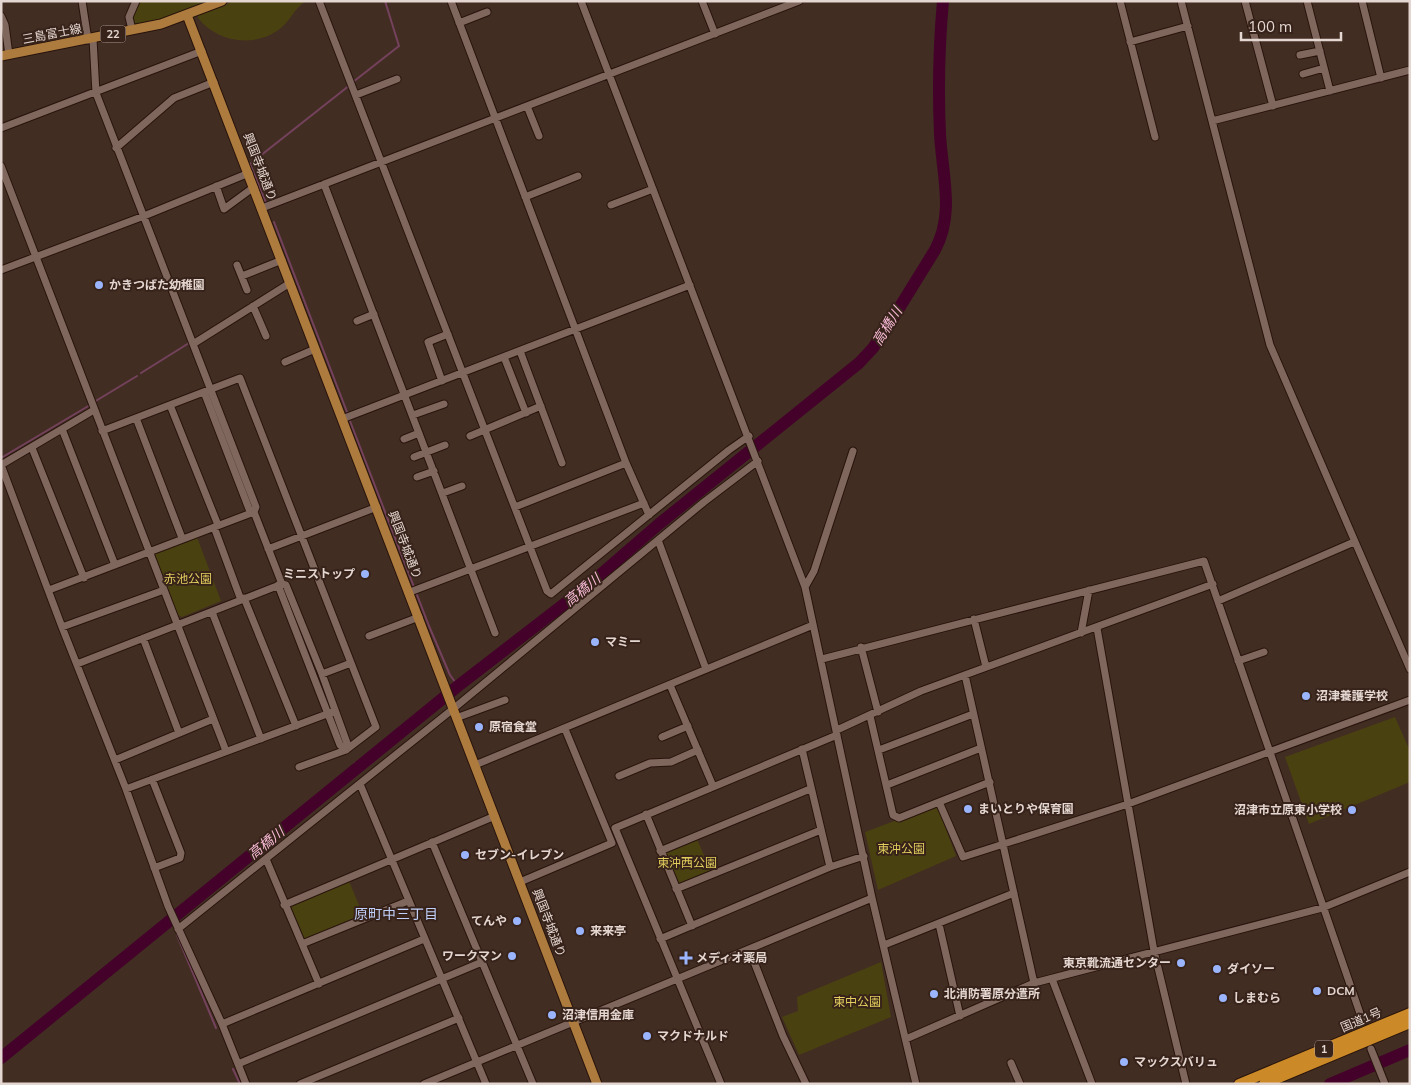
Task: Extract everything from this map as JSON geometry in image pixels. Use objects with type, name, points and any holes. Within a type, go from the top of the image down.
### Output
[{"type":"highway","name":"国道1号","points":[[1238,1084],[1410,1013]]},
{"type":"highway","name":"国道1号","points":[[1264,1084],[1410,1023]]},
{"type":"main road","name":"三島富士線","points":[[5,55],[161,24],[222,1]]},
{"type":"main road","name":"興国寺城通り","points":[[187,15],[342,419],[377,507],[414,591],[419,617],[456,718],[598,1084]]},
{"type":"street","points":[[82,1],[91,39],[96,93],[193,344],[208,390],[256,507],[254,512],[280,584],[331,713]]},
{"type":"street","points":[[132,30],[129,17],[136,1]]},
{"type":"street","points":[[319,1],[547,591],[551,594],[749,436]]},
{"type":"street","points":[[451,1],[626,463],[649,515]]},
{"type":"street","points":[[581,1],[806,587],[872,898],[916,1084]]},
{"type":"street","points":[[702,1],[715,34]]},
{"type":"street","points":[[262,208],[799,1]]},
{"type":"street","points":[[1120,1],[1155,137]]},
{"type":"street","points":[[1181,1],[1270,345],[1410,669]]},
{"type":"street","points":[[1245,1],[1273,106]]},
{"type":"street","points":[[1307,1],[1330,91]]},
{"type":"street","points":[[1362,1],[1381,78]]},
{"type":"street","points":[[459,23],[487,12]]},
{"type":"street","points":[[1,16],[5,26],[5,55]]},
{"type":"street","points":[[1130,42],[1188,26]]},
{"type":"street","points":[[1,128],[202,51]]},
{"type":"street","points":[[1300,55],[1320,51]]},
{"type":"street","points":[[1303,74],[1324,68]]},
{"type":"street","points":[[1212,121],[1410,70]]},
{"type":"street","points":[[354,92],[397,78]]},
{"type":"street","points":[[116,148],[174,98],[214,82]]},
{"type":"street","points":[[527,106],[539,136]]},
{"type":"street","points":[[1,166],[226,752]]},
{"type":"street","points":[[1,270],[144,216],[249,173]]},
{"type":"street","points":[[525,196],[578,176]]},
{"type":"street","points":[[324,184],[495,633]]},
{"type":"street","points":[[216,186],[224,209],[254,187]]},
{"type":"street","points":[[611,205],[653,189]]},
{"type":"street","points":[[242,276],[282,260]]},
{"type":"street","points":[[237,264],[247,290]]},
{"type":"street","points":[[193,344],[290,283]]},
{"type":"street","points":[[342,419],[690,285]]},
{"type":"street","points":[[253,306],[266,336]]},
{"type":"street","points":[[357,321],[374,314]]},
{"type":"street","points":[[442,380],[428,342],[448,334]]},
{"type":"street","points":[[285,362],[315,349]]},
{"type":"street","points":[[520,351],[562,463]]},
{"type":"street","points":[[504,357],[526,413]]},
{"type":"street","points":[[102,431],[240,378],[376,727],[346,750],[299,767]]},
{"type":"street","points":[[413,416],[444,404]]},
{"type":"street","points":[[170,405],[243,599],[296,726]]},
{"type":"street","points":[[470,436],[541,406]]},
{"type":"street","points":[[94,410],[1,465],[62,628],[126,789],[168,906],[222,1024],[246,1084]]},
{"type":"street","points":[[136,418],[182,538]]},
{"type":"street","points":[[62,429],[115,565]]},
{"type":"street","points":[[404,439],[419,432]]},
{"type":"street","points":[[414,457],[445,445]]},
{"type":"street","points":[[32,448],[84,578]]},
{"type":"street","points":[[806,587],[814,571],[853,451]]},
{"type":"street","points":[[177,927],[360,784],[452,706],[758,459]]},
{"type":"street","points":[[515,507],[626,463]]},
{"type":"street","points":[[417,477],[434,471]]},
{"type":"street","points":[[443,493],[462,486]]},
{"type":"street","points":[[414,591],[531,548],[644,503]]},
{"type":"street","points":[[268,549],[377,507]]},
{"type":"street","points":[[48,590],[84,578],[182,538],[254,512]]},
{"type":"street","points":[[658,540],[706,669]]},
{"type":"street","points":[[1218,601],[1354,542]]},
{"type":"street","points":[[822,659],[860,647],[1204,561],[1362,1022]]},
{"type":"street","points":[[77,664],[280,584],[286,586],[322,674],[340,745],[346,750]]},
{"type":"street","points":[[721,1084],[615,828],[802,749],[921,692],[1213,584]]},
{"type":"street","points":[[62,628],[164,590]]},
{"type":"street","points":[[1081,634],[1089,590]]},
{"type":"street","points":[[212,612],[261,739]]},
{"type":"street","points":[[369,636],[419,617]]},
{"type":"street","points":[[974,619],[986,667]]},
{"type":"street","points":[[475,765],[814,625]]},
{"type":"street","points":[[1097,628],[1154,951],[1186,1084]]},
{"type":"street","points":[[143,638],[179,733]]},
{"type":"street","points":[[860,647],[878,712]]},
{"type":"street","points":[[1238,661],[1264,652]]},
{"type":"street","points":[[322,674],[351,663]]},
{"type":"street","points":[[965,675],[1034,983]]},
{"type":"street","points":[[670,684],[713,786]]},
{"type":"street","points":[[456,718],[505,700]]},
{"type":"street","points":[[939,802],[963,857],[1128,804],[1410,700]]},
{"type":"street","points":[[126,789],[331,713]]},
{"type":"street","points":[[879,750],[973,714]]},
{"type":"street","points":[[870,716],[893,814],[899,818],[990,782]]},
{"type":"street","points":[[115,760],[213,719]]},
{"type":"street","points":[[662,738],[688,726]]},
{"type":"street","points":[[520,882],[612,843],[564,729]]},
{"type":"street","points":[[887,785],[981,748]]},
{"type":"street","points":[[802,749],[830,868]]},
{"type":"street","points":[[619,776],[650,763],[671,762],[698,750]]},
{"type":"street","points":[[152,779],[182,853],[180,858],[154,868]]},
{"type":"street","points":[[360,784],[486,1084]]},
{"type":"street","points":[[660,851],[810,789]]},
{"type":"street","points":[[646,814],[692,926]]},
{"type":"street","points":[[284,905],[495,816]]},
{"type":"street","points":[[676,889],[820,830]]},
{"type":"street","points":[[432,842],[533,1084]]},
{"type":"street","points":[[660,939],[830,868],[864,856]]},
{"type":"street","points":[[266,859],[319,984]]},
{"type":"street","points":[[906,1039],[1034,983],[1322,908],[1410,872]]},
{"type":"street","points":[[884,945],[1014,892]]},
{"type":"street","points":[[424,1084],[872,898]]},
{"type":"street","points":[[302,944],[408,901]]},
{"type":"street","points":[[939,924],[960,1016]]},
{"type":"street","points":[[222,1024],[424,939]]},
{"type":"street","points":[[749,949],[783,1036],[806,1084]]},
{"type":"street","points":[[238,1064],[482,962]]},
{"type":"street","points":[[1052,979],[1092,1084]]},
{"type":"street","points":[[300,1084],[459,1018]]},
{"type":"street","points":[[1372,1051],[1385,1084]]},
{"type":"street","points":[[1011,1063],[1020,1084]]},
{"type":"green space","points":[[139,1],[213,1],[170,18],[133,28],[131,15]]},
{"type":"green space","points":[[234,1],[306,1],[282,27],[272,34],[250,40],[227,38],[206,27],[198,18],[198,15]]},
{"type":"green space","name":"赤池公園","points":[[197,537],[221,601],[182,617],[176,614],[155,557],[156,553]]},
{"type":"green space","points":[[1395,717],[1410,751],[1410,782],[1309,824],[1285,757]]},
{"type":"green space","name":"東沖公園","points":[[937,805],[956,856],[878,890],[865,832]]},
{"type":"green space","name":"東沖西公園","points":[[697,839],[711,872],[679,886],[665,858],[666,852]]},
{"type":"green space","points":[[349,881],[363,915],[303,940],[289,906]]},
{"type":"green space","name":"東中公園","points":[[881,962],[891,1017],[799,1055],[782,1017],[798,1011],[797,997]]},
{"type":"waterway","points":[[353,82],[399,46],[385,1]]},
{"type":"waterway","name":"高橋川","points":[[1,1058],[458,686],[585,588],[659,524],[859,363],[873,348],[935,250],[944,222],[946,193],[940,134],[939,101],[943,1]]},
{"type":"waterway","points":[[266,203],[250,164],[350,85]]},
{"type":"waterway","points":[[274,222],[347,412]]},
{"type":"waterway","points":[[141,373],[189,343]]},
{"type":"waterway","points":[[94,402],[137,376]]},
{"type":"waterway","points":[[1,458],[90,405]]},
{"type":"waterway","points":[[350,421],[429,626],[450,675],[458,686]]},
{"type":"waterway","points":[[292,608],[340,735]]},
{"type":"waterway","name":"高橋川","points":[[355,763],[359,769]]},
{"type":"waterway","points":[[177,935],[216,1028]]},
{"type":"waterway","points":[[1330,1084],[1410,1050]]},
{"type":"waterway","points":[[233,1069],[240,1084]]},
{"type":"place","name":"かきつばた幼稚園","points":[[99,285]]},
{"type":"place","name":"ミニストップ","points":[[365,574]]},
{"type":"place","name":"マミー","points":[[595,642]]},
{"type":"place","name":"沼津養護学校","points":[[1306,696]]},
{"type":"place","name":"原宿食堂","points":[[479,727]]},
{"type":"place","name":"まいとりや保育園","points":[[968,809]]},
{"type":"place","name":"沼津市立原東小学校","points":[[1352,810]]},
{"type":"place","name":"セブン-イレブン","points":[[465,855]]},
{"type":"place","name":"てんや","points":[[517,921]]},
{"type":"place","name":"来来亭","points":[[580,931]]},
{"type":"place","name":"ワークマン","points":[[512,956]]},
{"type":"place","name":"メディオ薬局","points":[[686,958]]},
{"type":"place","name":"東京靴流通センター","points":[[1181,963]]},
{"type":"place","name":"ダイソー","points":[[1217,969]]},
{"type":"place","name":"DCM","points":[[1317,991]]},
{"type":"place","name":"北消防署原分遣所","points":[[934,994]]},
{"type":"place","name":"しまむら","points":[[1223,998]]},
{"type":"place","name":"沼津信用金庫","points":[[552,1015]]},
{"type":"place","name":"マクドナルド","points":[[647,1036]]},
{"type":"place","name":"マックスバリュ","points":[[1124,1062]]},
{"type":"district","name":"原町中三丁目","points":[[396,914]]}]
